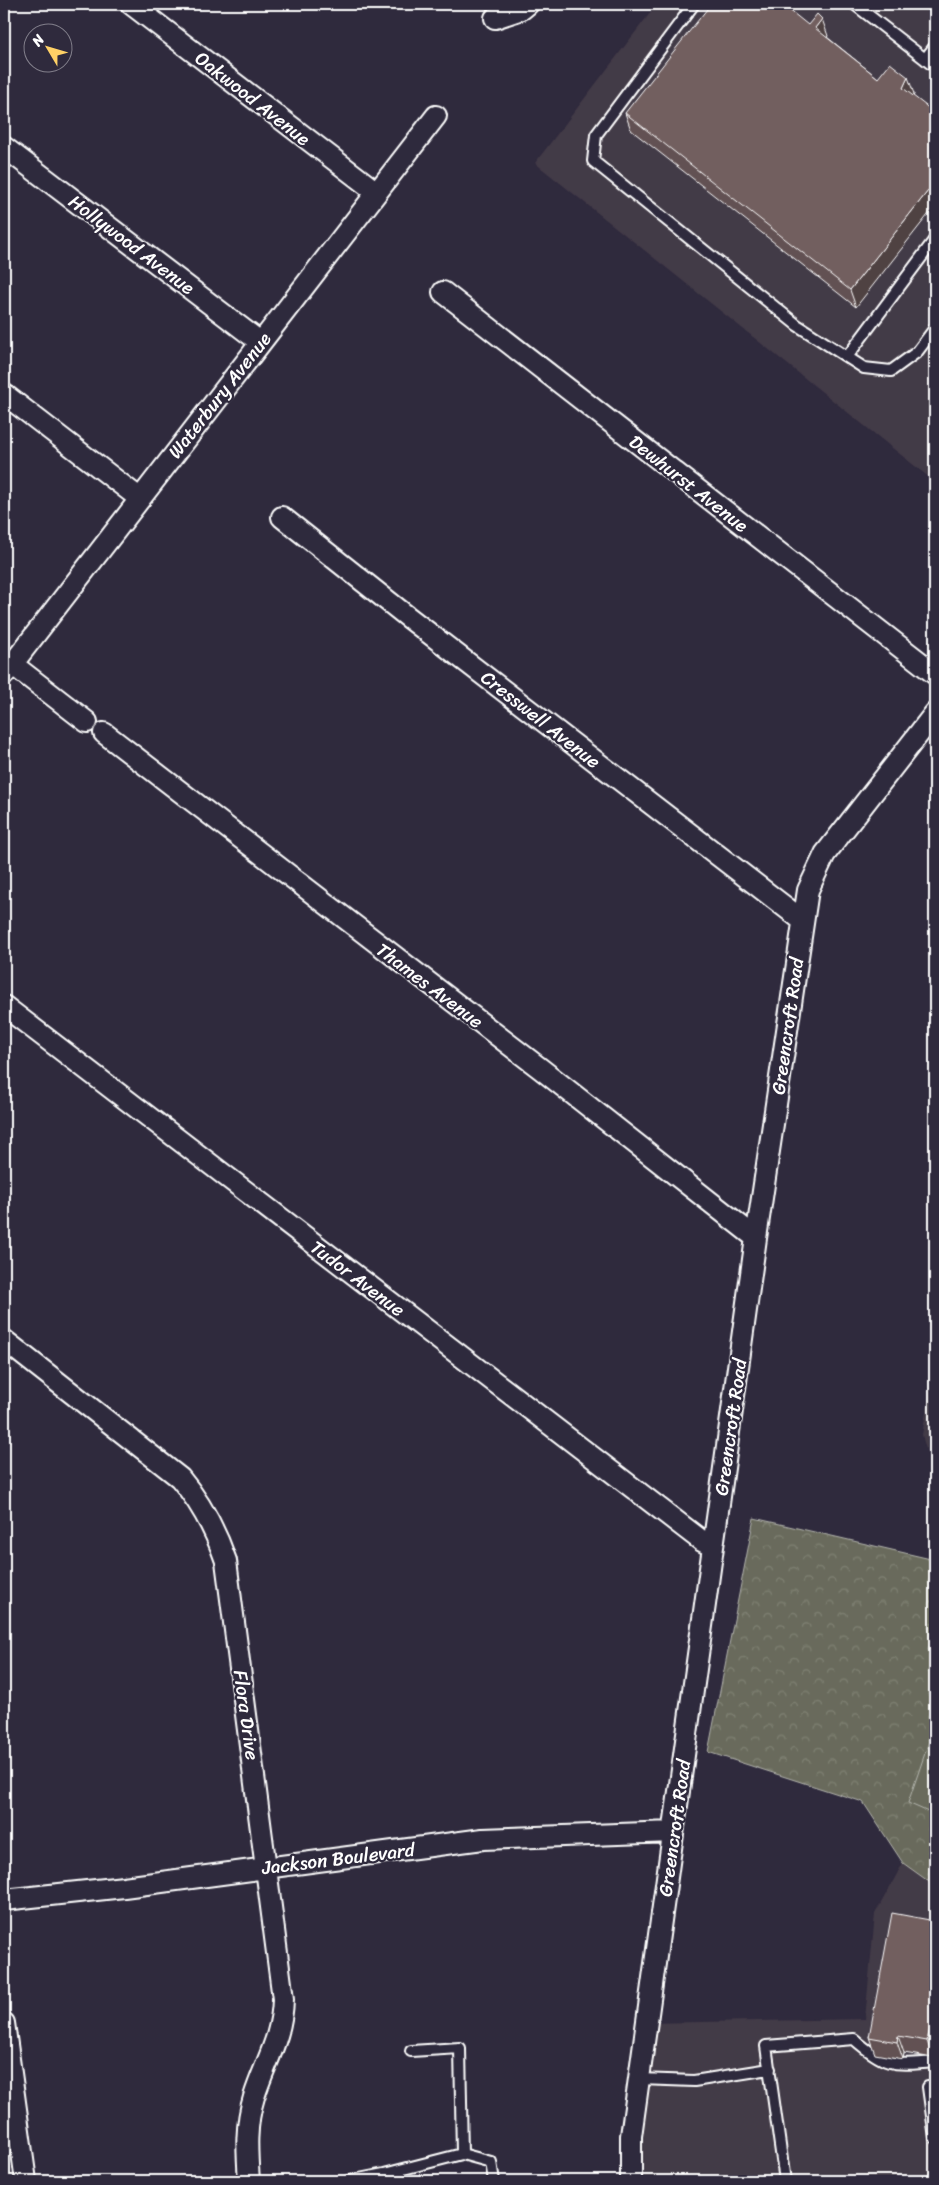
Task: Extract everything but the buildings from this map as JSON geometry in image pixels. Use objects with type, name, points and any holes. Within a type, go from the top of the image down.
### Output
[{"type":"street","name":"Oakwood Avenue","points":[[131,4],[375,191]]},
{"type":"street","points":[[495,18],[522,9],[528,4]]},
{"type":"street","name":"Waterbury Avenue","points":[[9,661],[139,498],[375,191],[436,116]]},
{"type":"street","name":"Hollywood Avenue","points":[[4,147],[260,342]]},
{"type":"street","name":"Dewhurst Avenue","points":[[443,292],[935,674]]},
{"type":"street","points":[[4,394],[139,498]]},
{"type":"street","name":"Cresswell Avenue","points":[[282,517],[408,617],[802,920]]},
{"type":"street","name":"Thames Avenue","points":[[9,661],[548,1075],[756,1238]]},
{"type":"street","name":"Greencroft Road","points":[[631,2181],[631,2136],[756,1238],[802,920],[808,890],[825,854],[935,713]]},
{"type":"street","name":"Tudor Avenue","points":[[4,1006],[702,1541],[713,1547]]},
{"type":"street","name":"Flora Drive","points":[[4,1340],[175,1473],[196,1497],[216,1534],[226,1561],[283,1999],[283,2020],[271,2057],[254,2097],[248,2119],[246,2134],[250,2181]]},
{"type":"street","name":"Jackson Boulevard","points":[[4,1900],[124,1887],[483,1839],[673,1832]]},
{"type":"street","points":[[4,2023],[26,2181]]},
{"type":"lane","points":[[694,4],[596,135],[593,161],[797,325],[864,368],[891,371],[917,352],[935,328]]},
{"type":"lane","points":[[854,4],[935,68]]},
{"type":"lane","points":[[925,59],[935,46]]},
{"type":"lane","points":[[847,357],[935,239]]},
{"type":"lane","points":[[785,2181],[766,2046],[854,2039],[874,2057],[893,2065],[935,2062]]},
{"type":"lane","points":[[411,2051],[460,2048],[462,2154]]},
{"type":"lane","points":[[640,2080],[694,2081],[770,2069]]},
{"type":"lane","points":[[928,2087],[935,2138]]},
{"type":"lane","points":[[349,2181],[462,2154],[491,2162],[494,2181]]},
{"type":"shaded area","points":[[657,4],[935,4],[935,482],[535,163]]},
{"type":"shaded area","points":[[935,1362],[935,1481],[922,1435]]},
{"type":"shaded area","points":[[903,1863],[935,1886],[935,2181],[631,2181],[647,2023],[865,2019],[875,1914]]},
{"type":"green space","points":[[754,1518],[935,1560],[935,1886],[903,1863],[863,1802],[708,1752]]},
{"type":"green space","points":[[935,1724],[935,1815],[908,1803]]}]
